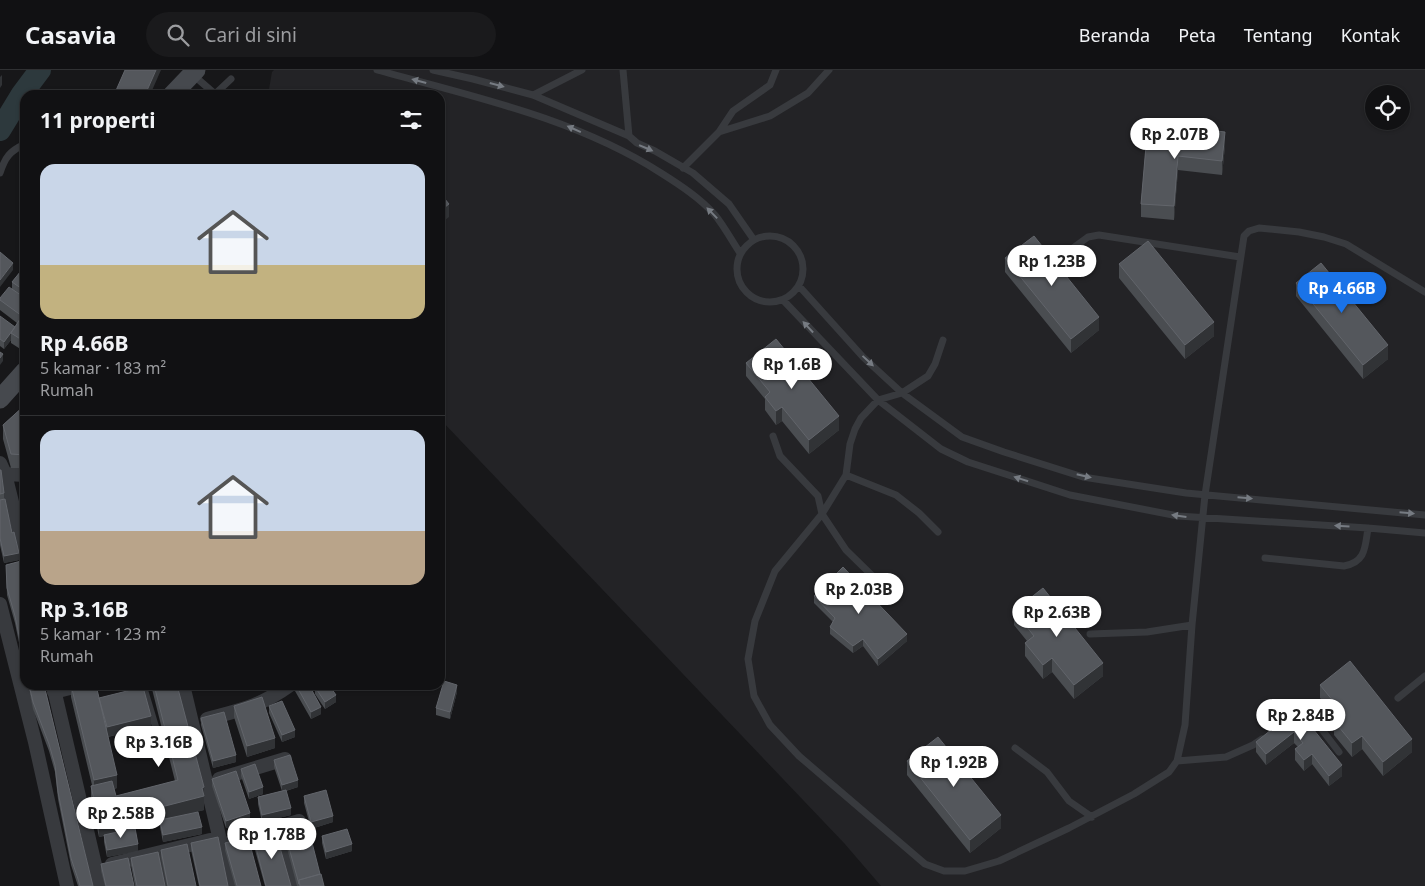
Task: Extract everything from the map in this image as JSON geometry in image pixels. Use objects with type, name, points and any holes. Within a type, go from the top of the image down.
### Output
[{"type":"street","points":[[177,90],[194,72]]},
{"type":"street","points":[[0,399],[20,377]]},
{"type":"street","points":[[20,474],[2,469],[20,536]]},
{"type":"street","points":[[0,604],[20,685]]},
{"type":"street","points":[[21,690],[67,886]]},
{"type":"street","points":[[54,690],[100,886]]},
{"type":"street","points":[[184,690],[230,886]]},
{"type":"street","points":[[192,724],[254,706],[269,700],[283,690]]},
{"type":"street","points":[[206,783],[285,759]]},
{"type":"street","points":[[96,868],[301,821]]},
{"type":"street","points":[[277,828],[292,886]]},
{"type":"street","points":[[158,853],[165,886]]},
{"type":"lane","points":[[377,70],[518,108],[563,124],[613,146],[646,163],[685,188],[715,215],[740,253]]},
{"type":"lane","points":[[433,70],[532,95],[629,136],[637,143],[693,173],[729,204],[754,240]]},
{"type":"lane","points":[[532,95],[582,70]]},
{"type":"lane","points":[[623,70],[629,136]]},
{"type":"lane","points":[[683,168],[719,132],[733,111],[770,85],[776,70]]},
{"type":"lane","points":[[719,132],[770,116],[808,93],[829,70]]},
{"type":"lane","points":[[194,72],[210,90]]},
{"type":"lane","points":[[220,90],[231,79]]},
{"type":"lane","points":[[0,173],[4,161],[13,149],[20,146]]},
{"type":"lane","points":[[943,340],[935,364],[928,376],[902,393],[878,400],[861,418],[854,429],[846,476],[822,514],[775,571],[755,621],[748,659],[754,696],[770,725],[799,756],[925,864],[944,871],[965,871],[999,861],[1092,817],[1156,782],[1169,772],[1177,761],[1185,725],[1192,625],[1205,494],[1244,236],[1249,231],[1259,228],[1299,232],[1346,244],[1425,292]]},
{"type":"lane","points":[[770,235],[787,240],[800,253],[804,270],[799,286],[784,300],[772,303],[760,301],[749,296],[741,287],[737,276],[736,264],[740,253],[746,245],[754,240],[770,235]]},
{"type":"lane","points":[[1062,256],[1088,238],[1100,235],[1240,257]]},
{"type":"lane","points":[[799,286],[863,357],[902,393],[962,436],[1004,452],[1083,477],[1205,494],[1425,515]]},
{"type":"lane","points":[[784,300],[878,400],[941,449],[968,462],[1070,495],[1136,509],[1203,519],[1425,533]]},
{"type":"lane","points":[[773,436],[780,456],[818,496],[822,514],[846,550],[894,597]]},
{"type":"lane","points":[[846,476],[896,495],[919,513],[938,532]]},
{"type":"lane","points":[[1265,558],[1344,566],[1351,565],[1358,562],[1364,551],[1368,528]]},
{"type":"lane","points":[[1090,634],[1147,632],[1192,625]]},
{"type":"lane","points":[[1398,698],[1425,676]]},
{"type":"lane","points":[[144,690],[158,735]]},
{"type":"lane","points":[[1286,721],[1295,712],[1303,710],[1310,714],[1339,752]]},
{"type":"lane","points":[[1177,761],[1226,757],[1254,745],[1266,735]]},
{"type":"lane","points":[[1015,748],[1047,772],[1069,800],[1092,817]]},
{"type":"shaded area","points":[[274,70],[1425,70],[1425,886],[881,886],[844,843],[445,424],[445,90],[269,90]]},
{"type":"building","points":[[125,70],[156,70],[147,90],[116,90]]},
{"type":"building","points":[[1168,125],[1225,132],[1222,161],[1178,156],[1174,206],[1141,204],[1146,146]]},
{"type":"building","points":[[445,199],[449,204],[445,207]]},
{"type":"building","points":[[1034,236],[1099,317],[1071,339],[1005,258]]},
{"type":"building","points":[[1148,241],[1214,322],[1185,345],[1119,264]]},
{"type":"building","points":[[0,252],[13,263],[0,280]]},
{"type":"building","points":[[1321,263],[1388,345],[1363,365],[1296,283]]},
{"type":"building","points":[[20,272],[20,288],[12,282]]},
{"type":"building","points":[[9,287],[20,295],[20,315],[0,300]]},
{"type":"building","points":[[0,316],[15,327],[4,342],[0,339]]},
{"type":"building","points":[[20,319],[20,339],[11,333]]},
{"type":"building","points":[[776,339],[839,416],[809,440],[782,407],[776,411],[765,397],[770,392],[746,363]]},
{"type":"building","points":[[20,410],[20,455],[11,454],[3,425]]},
{"type":"building","points":[[0,470],[4,493],[0,494]]},
{"type":"building","points":[[5,499],[12,533],[14,532],[19,553],[4,556],[0,538],[0,500]]},
{"type":"building","points":[[20,561],[20,640],[7,588],[6,565]]},
{"type":"building","points":[[843,567],[907,634],[878,659],[863,639],[853,646],[830,627],[835,618],[814,596]]},
{"type":"building","points":[[1043,588],[1103,663],[1074,685],[1052,658],[1043,665],[1025,643],[1034,636],[1014,611]]},
{"type":"building","points":[[1350,661],[1412,739],[1383,762],[1362,736],[1352,743],[1334,721],[1343,713],[1320,685]]},
{"type":"building","points":[[445,681],[457,685],[450,712],[436,708],[441,690],[445,690]]},
{"type":"building","points":[[30,690],[45,690],[93,886],[80,886],[71,858],[58,792],[55,765]]},
{"type":"building","points":[[72,690],[97,690],[117,775],[94,780]]},
{"type":"building","points":[[131,690],[144,690],[151,716],[107,727],[99,698]]},
{"type":"building","points":[[155,690],[178,690],[204,787],[202,788],[204,796],[99,823],[91,786],[112,781],[116,796],[178,780]]},
{"type":"building","points":[[299,690],[312,690],[321,707],[311,712]]},
{"type":"building","points":[[317,690],[332,690],[336,695],[325,702]]},
{"type":"building","points":[[262,697],[275,738],[247,746],[234,706]]},
{"type":"building","points":[[282,701],[295,730],[282,735],[269,706]]},
{"type":"building","points":[[1297,709],[1342,765],[1329,776],[1312,754],[1304,760],[1295,749],[1303,743],[1294,732],[1266,754],[1256,742]]},
{"type":"building","points":[[224,712],[236,755],[213,761],[201,718]]},
{"type":"building","points":[[938,737],[1001,815],[970,840],[907,761]]},
{"type":"building","points":[[290,755],[298,780],[282,785],[274,760]]},
{"type":"building","points":[[255,764],[263,787],[249,792],[241,769]]},
{"type":"building","points":[[236,771],[250,813],[226,821],[212,779]]},
{"type":"building","points":[[286,790],[291,808],[262,815],[258,797]]},
{"type":"building","points":[[326,790],[333,816],[311,822],[304,796]]},
{"type":"building","points":[[198,812],[202,827],[163,835],[160,820]]},
{"type":"building","points":[[306,819],[320,874],[299,880],[299,884],[283,826]]},
{"type":"building","points":[[135,828],[138,844],[107,850],[104,835]]},
{"type":"building","points":[[347,829],[352,844],[326,852],[322,836]]},
{"type":"building","points":[[275,830],[291,886],[266,886],[253,836]]},
{"type":"building","points":[[218,837],[228,886],[200,886],[191,843]]},
{"type":"building","points":[[248,837],[261,886],[237,886],[225,843]]},
{"type":"building","points":[[187,844],[196,886],[168,886],[161,850]]},
{"type":"building","points":[[158,852],[165,886],[137,886],[131,858]]},
{"type":"building","points":[[128,858],[134,886],[106,886],[101,864]]},
{"type":"building","points":[[321,874],[324,886],[300,886],[299,880]]},
{"type":"waterway","points":[[25,90],[40,70]]},
{"type":"waterway","points":[[0,130],[20,97]]}]
